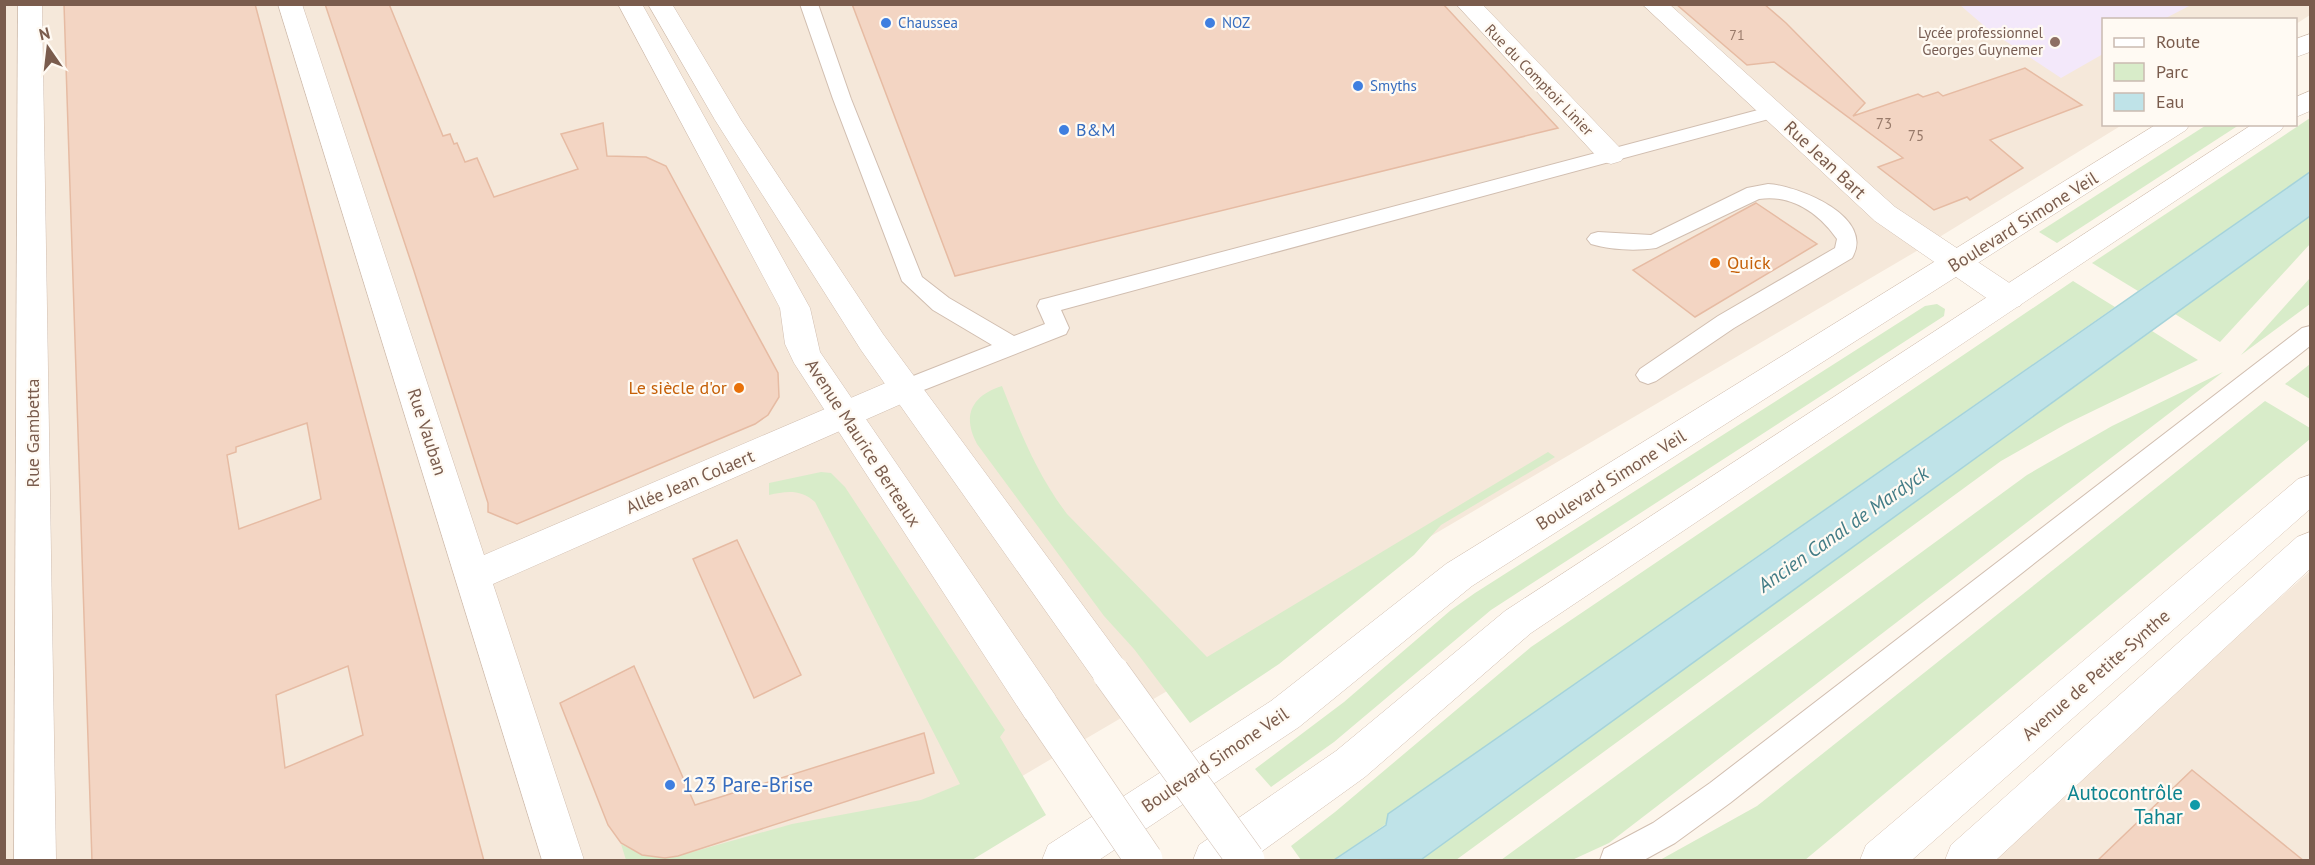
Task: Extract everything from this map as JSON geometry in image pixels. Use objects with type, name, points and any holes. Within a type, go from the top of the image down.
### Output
[{"type":"street","name":"Rue Vauban","points":[[290,4],[563,861]]},
{"type":"street","name":"Avenue Maurice Berteaux","points":[[630,4],[795,308],[805,355],[1144,861]]},
{"type":"street","points":[[660,4],[728,120],[854,316],[1246,861]]},
{"type":"street","name":"Rue du Comptoir Linier","points":[[1468,4],[1611,155]]},
{"type":"street","name":"Rue Jean Bart","points":[[1654,4],[1885,214],[2009,298]]},
{"type":"street","name":"Rue Gambetta","points":[[22,21],[36,861]]},
{"type":"street","points":[[2297,49],[2310,41]]},
{"type":"street","points":[[2297,108],[2310,99]]},
{"type":"street","name":"Boulevard Simone Veil","points":[[1063,861],[1285,714],[1459,575],[2174,126]]},
{"type":"street","points":[[1214,861],[1316,791],[1370,748],[1472,658],[1518,622],[2269,126]]},
{"type":"street","name":"Allée Jean Colaert","points":[[473,576],[906,388]]},
{"type":"street","name":"Avenue de Petite-Synthe","points":[[1881,861],[2310,489]]},
{"type":"street","points":[[1966,861],[2310,547]]},
{"type":"lane","points":[[808,4],[842,99],[913,281],[941,304],[1012,346]]},
{"type":"lane","points":[[906,388],[1058,328],[1048,306],[1773,112]]},
{"type":"lane","points":[[1598,239],[1643,243],[1656,241],[1743,198],[1771,189],[1794,195],[1821,208],[1841,227],[1847,238],[1848,244],[1844,253],[1726,322],[1648,375]]},
{"type":"lane","points":[[1615,861],[1673,827],[1720,793],[2310,334]]},
{"type":"shaded area","points":[[5,5],[2310,5],[2310,15],[2297,23],[2297,18],[2102,18],[2102,126],[2120,126],[1915,252],[966,809],[898,860],[5,860]]},
{"type":"shaded area","name":"Lycée professionnel Georges Guynemer","points":[[1960,5],[2191,5],[2166,18],[2102,18],[2102,55],[2061,78],[1989,30]]},
{"type":"shaded area","points":[[2310,571],[2310,860],[1986,860]]},
{"type":"green space","points":[[2310,118],[2310,172],[2138,291],[2092,263]]},
{"type":"green space","points":[[2205,126],[2237,126],[2057,243],[2039,232]]},
{"type":"green space","points":[[2310,216],[2310,244],[2220,342],[2175,314]]},
{"type":"green space","points":[[2310,278],[2310,304],[2241,355]]},
{"type":"green space","points":[[2073,281],[2115,307],[1388,814],[1386,824],[1334,860],[1301,860],[1291,846],[1335,812],[1531,647]]},
{"type":"green space","points":[[1937,304],[1945,309],[1944,316],[1491,610],[1334,742],[1271,787],[1255,769],[1344,702],[1451,610],[1475,593],[1925,306]]},
{"type":"green space","points":[[2152,331],[2198,360],[2066,424],[2001,461],[1456,860],[1406,860],[1422,859]]},
{"type":"green space","points":[[2310,364],[2310,399],[2285,384]]},
{"type":"green space","points":[[2223,372],[1609,843],[1572,860],[1501,860],[2027,475],[2112,426]]},
{"type":"green space","points":[[1002,386],[1038,468],[1067,514],[1207,657],[1548,452],[1555,457],[1441,525],[1414,555],[1279,664],[1190,723],[1134,649],[1104,616],[977,444],[970,425],[972,408],[983,395]]},
{"type":"green space","points":[[2265,401],[2310,428],[2310,439],[1805,860],[1660,860],[1757,806]]},
{"type":"green space","points":[[821,472],[831,473],[845,487],[1005,730],[1000,737],[1046,815],[972,860],[626,860],[621,844],[648,855],[678,856],[792,824],[921,800],[960,784],[815,502],[804,495],[793,492],[769,495],[769,483]]},
{"type":"water","name":"Ancien Canal de Mardyck","points":[[2310,172],[2310,216],[1422,859],[1334,860],[1386,825],[1388,814]]},
{"type":"building","points":[[64,4],[255,4],[484,861],[92,861]],"holes":[[[307,423],[321,499],[239,529],[227,455],[236,452],[236,447]],[[348,666],[363,735],[285,768],[276,695]]]},
{"type":"building","points":[[325,4],[389,4],[443,136],[450,134],[454,144],[457,143],[465,162],[477,158],[494,197],[578,169],[561,134],[603,123],[607,156],[646,157],[666,166],[778,373],[779,397],[768,415],[755,424],[517,524],[488,512],[488,503],[414,271]]},
{"type":"building","points":[[852,4],[1443,4],[1558,128],[955,276]]},
{"type":"building","points":[[1676,4],[1764,4],[1786,23],[1865,103],[1853,116],[1918,94],[1923,97],[1938,92],[1943,96],[2025,68],[2082,105],[1990,140],[2023,168],[1970,200],[1967,197],[1934,210],[1878,167],[1903,158],[1774,62],[1747,65]]},
{"type":"building","name":"Quick","points":[[1756,203],[1817,244],[1695,317],[1633,270]]},
{"type":"building","points":[[737,540],[801,675],[754,698],[693,559]]},
{"type":"building","points":[[634,666],[695,805],[924,733],[934,773],[678,856],[665,858],[642,855],[621,843],[608,825],[560,703]]},
{"type":"building","name":"Autocontrôle Tahar","points":[[2192,770],[2304,861],[2097,861]]},
{"type":"place","name":"Chaussea","points":[[886,23]]},
{"type":"place","name":"NOZ","points":[[1210,23]]},
{"type":"place","name":"Lycée professionnel Georges Guynemer","points":[[2055,42]]},
{"type":"place","name":"Smyths","points":[[1358,86]]},
{"type":"place","name":"B&M","points":[[1064,130]]},
{"type":"place","name":"Quick","points":[[1715,263]]},
{"type":"place","name":"Le siècle d'or","points":[[739,388]]},
{"type":"place","name":"123 Pare-Brise","points":[[670,785]]},
{"type":"place","name":"Autocontrôle Tahar","points":[[2195,805]]}]
